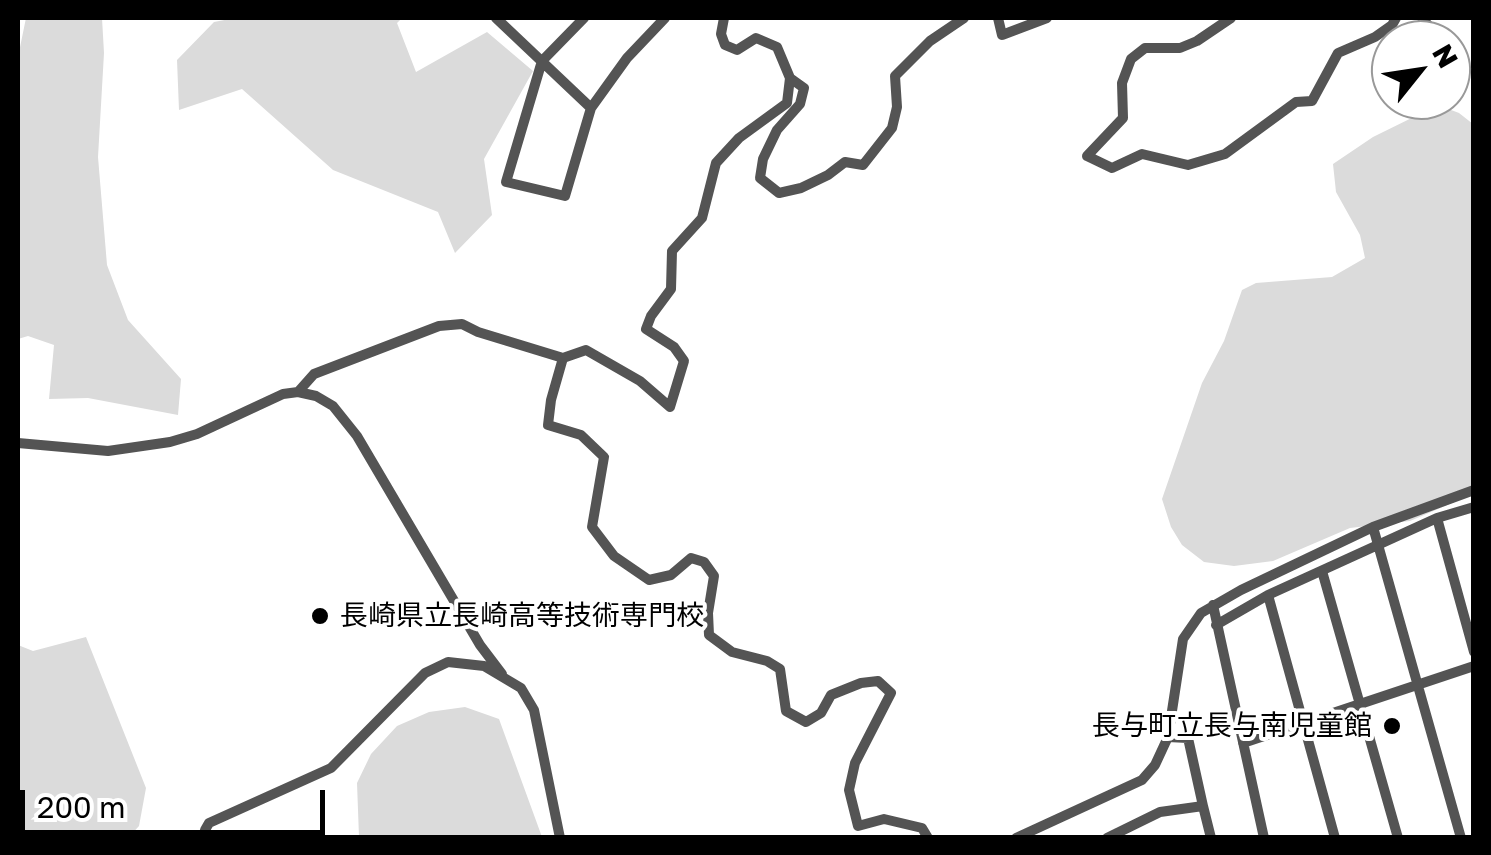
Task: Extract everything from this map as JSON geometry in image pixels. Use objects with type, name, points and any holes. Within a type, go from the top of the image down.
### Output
[{"type":"street","points":[[498,18],[591,108]]},
{"type":"street","points":[[584,18],[542,61],[506,182],[565,196],[591,108],[627,58],[665,18]]},
{"type":"street","points":[[18,443],[108,451],[170,442],[197,434],[266,400],[298,392],[314,374],[439,326],[462,324],[563,358],[586,350],[640,381],[670,407],[684,361],[674,348],[646,328],[650,316],[671,289],[672,251],[702,218],[716,163],[739,138],[787,103],[790,78],[777,47],[756,38],[737,50],[725,44],[721,34],[724,18]]},
{"type":"street","points":[[790,78],[804,88],[800,104],[777,130],[763,158],[760,178],[779,193],[801,188],[845,162],[863,165],[892,128],[897,107],[895,76],[930,41],[964,18]]},
{"type":"street","points":[[998,18],[1002,35],[1047,18]]},
{"type":"street","points":[[1231,18],[1180,48],[1145,48],[1131,59],[1122,83],[1122,118],[1087,156],[1112,168],[1142,154],[1188,165],[1225,154],[1296,102],[1312,101],[1338,53],[1375,37],[1396,18]]},
{"type":"street","points":[[563,358],[550,400],[548,424],[581,435],[604,457],[592,527],[614,556],[649,580],[671,575],[691,558],[704,562],[714,576],[708,613],[710,635],[732,652],[767,661],[780,670],[786,710],[806,722],[821,713],[831,695],[878,681],[891,693],[855,763],[849,790],[858,826],[884,818],[922,828],[928,838]]},
{"type":"street","points":[[298,392],[333,406],[344,418],[480,645],[502,674]]},
{"type":"street","points":[[1016,838],[1142,780],[1155,765],[1168,738],[1182,639],[1193,622],[1213,605],[1373,527],[1474,490]]},
{"type":"street","points":[[1216,625],[1268,594],[1437,518],[1474,507]]},
{"type":"street","points":[[1437,518],[1474,652]]},
{"type":"street","points":[[1373,527],[1461,838]]},
{"type":"street","points":[[1322,571],[1398,838]]},
{"type":"street","points":[[1268,594],[1335,838]]},
{"type":"street","points":[[1213,605],[1264,838]]},
{"type":"street","points":[[208,838],[205,830],[209,822],[331,768],[425,673],[448,662],[484,666],[521,688],[534,710],[560,838]]},
{"type":"street","points":[[1243,742],[1474,666]]},
{"type":"street","points":[[1168,738],[1188,738],[1210,838]]},
{"type":"street","points":[[1107,838],[1160,812],[1204,806]]},
{"type":"shaded area","points":[[26,18],[102,18],[104,53],[98,157],[107,265],[128,320],[181,379],[178,415],[88,398],[49,399],[54,345],[28,336],[18,339],[18,57]]},
{"type":"shaded area","points":[[235,18],[402,18],[397,23],[416,72],[487,32],[533,71],[484,159],[492,215],[455,253],[438,212],[333,170],[242,89],[179,110],[177,60],[214,22]]},
{"type":"shaded area","points":[[1408,120],[1468,120],[1473,124],[1473,494],[1410,521],[1350,528],[1273,561],[1234,566],[1204,562],[1182,545],[1162,499],[1202,383],[1224,341],[1242,290],[1256,283],[1332,277],[1365,258],[1360,235],[1336,192],[1333,164]]},
{"type":"shaded area","points":[[86,637],[146,788],[139,826],[129,837],[18,837],[18,645],[33,651]]},
{"type":"shaded area","points":[[465,707],[499,719],[542,837],[359,837],[357,783],[371,754],[397,726],[429,712]]},
{"type":"place","name":"長崎県立長崎高等技術専門校","points":[[320,616]]},
{"type":"place","name":"長与町立長与南児童館","points":[[1392,726]]}]
